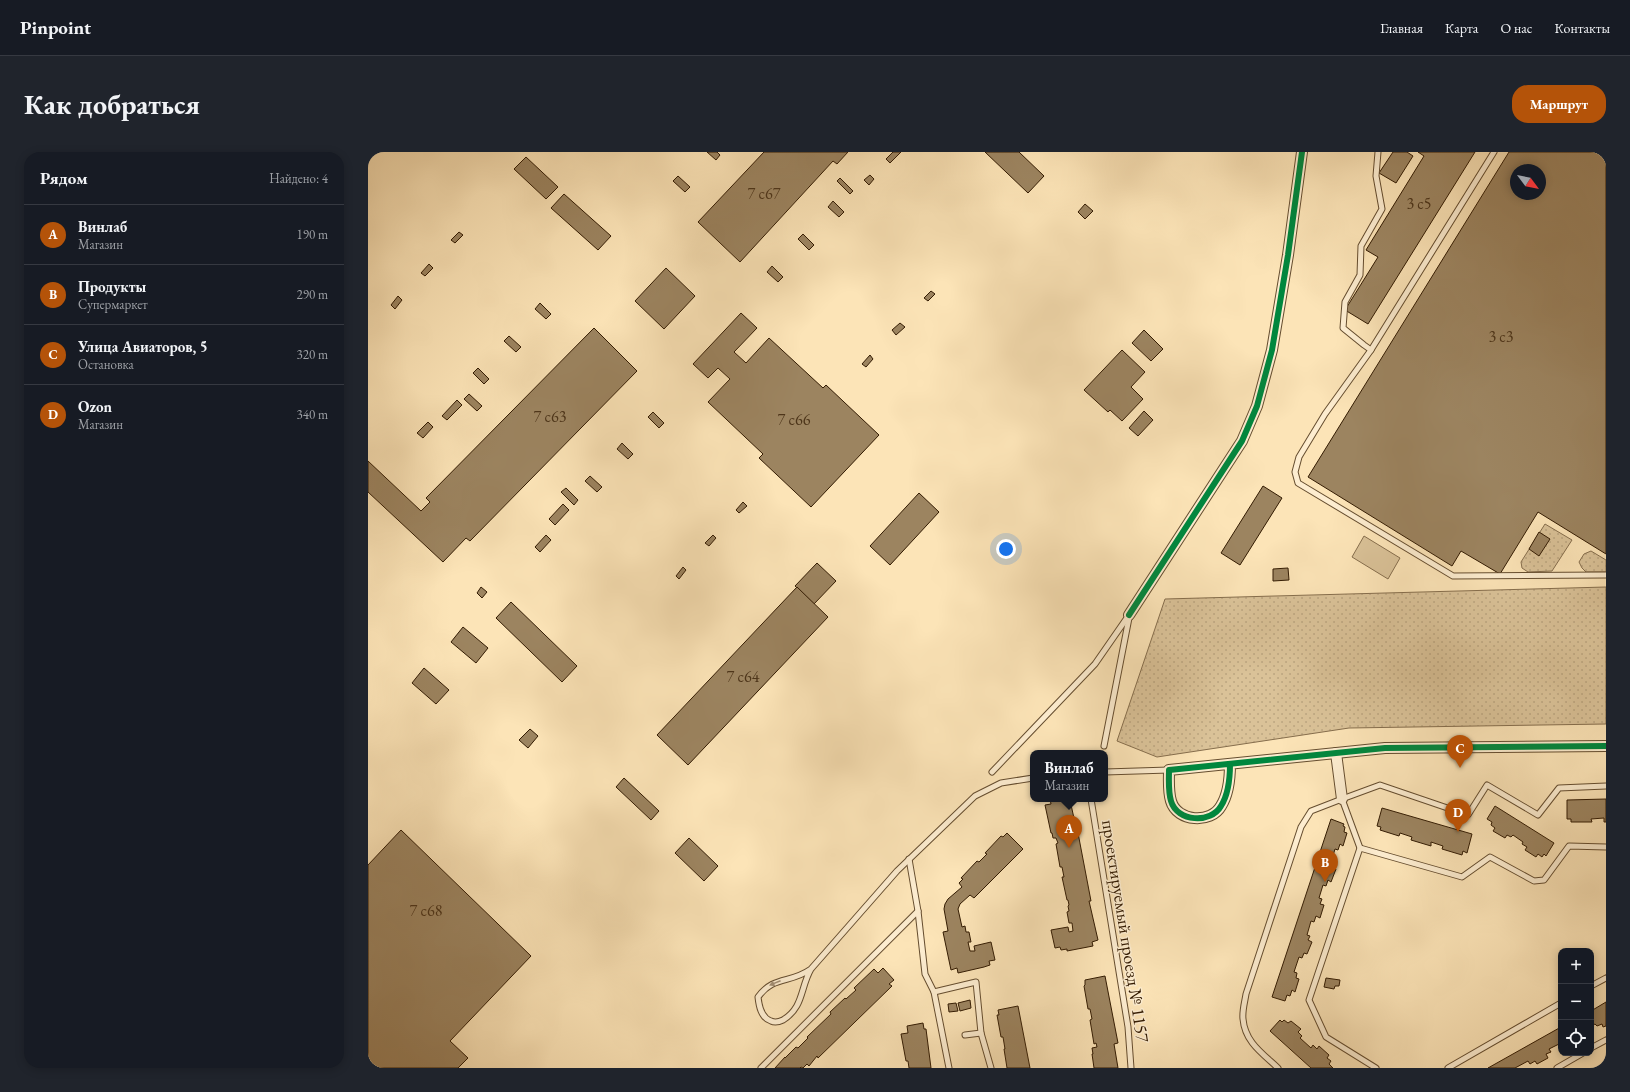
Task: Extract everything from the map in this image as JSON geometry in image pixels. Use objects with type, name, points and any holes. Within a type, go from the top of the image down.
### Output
[{"type":"street","points":[[1129,615],[1242,441],[1258,406],[1273,343],[1292,232],[1302,152]]},
{"type":"street","points":[[1230,764],[1228,784],[1221,806],[1214,814],[1199,818],[1189,817],[1175,808],[1171,801],[1170,770],[1385,748],[1606,746]]},
{"type":"street","points":[[1336,753],[1342,799]]},
{"type":"lane","points":[[1371,350],[1343,328],[1345,302],[1360,274],[1361,246],[1382,209],[1376,176],[1378,152]]},
{"type":"lane","points":[[1494,152],[1371,350],[1325,414],[1299,457],[1295,472],[1298,482],[1453,576],[1606,575]]},
{"type":"lane","points":[[1104,746],[1129,615]]},
{"type":"lane","points":[[992,772],[1095,664],[1129,615]]},
{"type":"lane","points":[[1108,772],[1170,770]]},
{"type":"lane","points":[[811,969],[797,977],[778,981],[769,985],[763,990],[758,997],[759,1007],[768,1019],[772,1022],[780,1021],[788,1017],[800,1003],[806,977],[811,969],[896,871],[975,796],[1000,783],[1030,778]]},
{"type":"lane","points":[[1278,1068],[1250,1042],[1245,1031],[1243,1017],[1246,994],[1301,827],[1311,811],[1380,786],[1468,815],[1487,784],[1538,816],[1559,788],[1606,786]]},
{"type":"lane","points":[[1342,799],[1360,848],[1309,1000],[1326,1037],[1376,1068]]},
{"type":"lane","name":"проектируемый проезд № 1157","points":[[1091,802],[1128,1027],[1131,1068]]},
{"type":"lane","points":[[1360,848],[1462,878],[1490,857],[1534,881],[1544,880],[1569,846],[1606,847]]},
{"type":"lane","points":[[909,859],[918,911],[925,974],[934,992],[949,1068]]},
{"type":"lane","points":[[761,1068],[918,911]]},
{"type":"lane","points":[[1594,984],[1606,978]]},
{"type":"lane","points":[[934,992],[976,982],[981,1033],[991,1068]]},
{"type":"lane","points":[[1448,1068],[1558,1006]]},
{"type":"lane","points":[[965,1035],[981,1033]]},
{"type":"lane","points":[[1594,1046],[1606,1040]]},
{"type":"lane","points":[[1557,1068],[1578,1056]]},
{"type":"shaded area","points":[[1545,524],[1572,540],[1552,571],[1528,572],[1522,568],[1521,562]]},
{"type":"shaded area","points":[[1364,536],[1400,558],[1388,579],[1352,557]]},
{"type":"shaded area","points":[[1591,551],[1606,560],[1606,572],[1586,572],[1582,568],[1579,562],[1584,554]]},
{"type":"shaded area","points":[[1606,587],[1606,724],[1349,728],[1157,757],[1117,741],[1165,599]]},
{"type":"building","points":[[707,152],[717,152],[720,155],[716,160]]},
{"type":"building","points":[[764,152],[848,152],[837,164],[833,161],[740,262],[698,222]]},
{"type":"building","points":[[893,152],[901,152],[890,163],[886,159]]},
{"type":"building","points":[[985,152],[1019,152],[1044,176],[1028,193]]},
{"type":"building","points":[[1393,152],[1407,152],[1413,156],[1396,183],[1379,173]]},
{"type":"building","points":[[1418,152],[1475,152],[1368,324],[1345,310],[1378,257],[1366,250],[1424,156]]},
{"type":"building","points":[[1509,152],[1606,152],[1606,554],[1538,512],[1500,574],[1461,551],[1452,566],[1308,477]]},
{"type":"building","points":[[526,157],[558,187],[546,199],[514,169]]},
{"type":"building","points":[[870,175],[874,179],[869,185],[864,180]]},
{"type":"building","points":[[678,176],[690,187],[685,192],[673,181]]},
{"type":"building","points":[[840,178],[853,191],[850,194],[837,181]]},
{"type":"building","points":[[564,194],[611,236],[598,250],[551,208]]},
{"type":"building","points":[[833,201],[844,212],[839,217],[828,207]]},
{"type":"building","points":[[1085,204],[1093,211],[1085,219],[1078,212]]},
{"type":"building","points":[[459,232],[463,235],[455,243],[451,240]]},
{"type":"building","points":[[803,234],[814,245],[809,250],[798,239]]},
{"type":"building","points":[[429,264],[433,268],[425,276],[421,273]]},
{"type":"building","points":[[772,266],[783,277],[778,282],[767,272]]},
{"type":"building","points":[[666,268],[695,296],[664,329],[635,301]]},
{"type":"building","points":[[931,291],[935,294],[928,301],[924,298]]},
{"type":"building","points":[[398,296],[402,300],[395,309],[391,305]]},
{"type":"building","points":[[540,303],[551,314],[546,319],[535,309]]},
{"type":"building","points":[[741,313],[757,328],[734,352],[746,363],[769,338],[823,388],[826,385],[879,435],[811,507],[759,458],[763,454],[708,402],[730,379],[718,368],[708,378],[693,364]]},
{"type":"building","points":[[900,323],[905,327],[896,335],[892,330]]},
{"type":"building","points":[[594,328],[637,371],[470,541],[466,538],[443,562],[368,492],[368,461],[421,511],[430,502],[426,498]]},
{"type":"building","points":[[1144,330],[1163,349],[1151,361],[1132,343]]},
{"type":"building","points":[[509,336],[521,347],[516,352],[504,341]]},
{"type":"building","points":[[1122,350],[1145,372],[1131,387],[1143,399],[1122,421],[1110,410],[1108,412],[1084,390]]},
{"type":"building","points":[[870,355],[873,359],[866,367],[862,364]]},
{"type":"building","points":[[478,368],[489,379],[484,384],[473,373]]},
{"type":"building","points":[[469,394],[482,406],[477,411],[464,399]]},
{"type":"building","points":[[457,400],[462,405],[447,420],[442,416]]},
{"type":"building","points":[[1144,411],[1153,420],[1138,436],[1129,428]]},
{"type":"building","points":[[653,412],[664,423],[659,428],[648,417]]},
{"type":"building","points":[[428,422],[433,427],[423,438],[417,433]]},
{"type":"building","points":[[622,443],[633,454],[628,459],[617,449]]},
{"type":"building","points":[[590,476],[602,487],[597,492],[585,481]]},
{"type":"building","points":[[1263,486],[1282,498],[1240,565],[1221,553]]},
{"type":"building","points":[[566,488],[578,500],[574,505],[561,492]]},
{"type":"building","points":[[919,493],[939,512],[890,565],[870,546]]},
{"type":"building","points":[[743,502],[747,506],[739,513],[736,510]]},
{"type":"building","points":[[563,504],[569,510],[555,525],[549,519]]},
{"type":"building","points":[[1539,532],[1550,539],[1539,556],[1529,549]]},
{"type":"building","points":[[546,535],[551,540],[540,552],[535,547]]},
{"type":"building","points":[[713,535],[716,538],[709,546],[705,543]]},
{"type":"building","points":[[817,563],[836,581],[814,604],[795,586]]},
{"type":"building","points":[[683,567],[686,570],[679,579],[676,576]]},
{"type":"building","points":[[1288,568],[1289,580],[1273,581],[1273,569]]},
{"type":"building","points":[[481,587],[487,592],[482,598],[477,593]]},
{"type":"building","points":[[797,587],[828,617],[688,765],[657,735]]},
{"type":"building","points":[[511,602],[577,666],[562,682],[496,618]]},
{"type":"building","points":[[463,627],[488,648],[476,663],[451,642]]},
{"type":"building","points":[[424,668],[449,690],[436,704],[412,683]]},
{"type":"building","points":[[530,729],[538,736],[528,748],[519,740]]},
{"type":"building","points":[[624,778],[659,811],[651,820],[616,787]]},
{"type":"building","points":[[1606,799],[1606,822],[1604,822],[1604,818],[1591,819],[1592,822],[1571,822],[1571,819],[1567,819],[1567,800]]},
{"type":"building","points":[[1051,802],[1070,802],[1075,823],[1072,824],[1074,834],[1078,833],[1091,901],[1089,901],[1098,940],[1092,942],[1093,946],[1067,951],[1067,949],[1061,950],[1060,947],[1055,948],[1051,930],[1068,927],[1069,932],[1073,931],[1072,923],[1069,923],[1067,912],[1069,911],[1069,905],[1062,877],[1064,877],[1062,867],[1060,867],[1056,844],[1058,843],[1056,838],[1053,838],[1051,833],[1045,805],[1051,804]]},
{"type":"building","points":[[1495,806],[1554,843],[1546,856],[1544,854],[1542,857],[1538,854],[1536,857],[1525,850],[1527,847],[1522,844],[1523,842],[1513,835],[1511,837],[1507,835],[1505,838],[1493,831],[1495,828],[1491,825],[1492,822],[1487,819]]},
{"type":"building","points":[[1382,808],[1472,834],[1467,853],[1463,851],[1462,855],[1442,849],[1443,846],[1431,842],[1431,846],[1411,840],[1412,837],[1400,833],[1399,836],[1380,830],[1381,827],[1377,826]]},
{"type":"building","points":[[1331,819],[1344,824],[1344,832],[1347,833],[1343,846],[1340,844],[1338,850],[1335,849],[1331,862],[1334,863],[1332,868],[1336,869],[1331,882],[1328,880],[1326,886],[1323,885],[1319,898],[1322,899],[1320,904],[1324,905],[1320,918],[1316,916],[1314,922],[1311,921],[1307,935],[1310,936],[1308,940],[1312,942],[1307,954],[1304,953],[1302,958],[1299,957],[1294,972],[1297,973],[1296,978],[1299,979],[1295,992],[1292,990],[1290,996],[1287,995],[1285,1001],[1272,997]]},
{"type":"building","points":[[401,830],[531,956],[450,1041],[468,1058],[458,1068],[368,1068],[368,865]]},
{"type":"building","points":[[1007,833],[1023,849],[974,898],[970,895],[960,904],[958,909],[962,927],[965,926],[966,932],[969,932],[971,942],[968,942],[970,951],[975,951],[974,946],[991,942],[995,960],[989,961],[990,965],[958,973],[957,968],[951,970],[943,932],[948,931],[944,909],[945,904],[948,899],[962,887],[959,883],[963,879],[961,878],[977,861],[979,862],[987,854],[985,853],[1001,836],[1003,837]]},
{"type":"building","points":[[689,838],[718,866],[704,881],[675,853]]},
{"type":"building","points":[[883,968],[894,980],[889,984],[892,986],[818,1058],[817,1056],[809,1066],[807,1064],[803,1068],[775,1068],[796,1047],[798,1048],[808,1038],[807,1037],[831,1014],[830,1012],[856,990],[854,988],[874,969],[878,973]]},
{"type":"building","points":[[1105,976],[1118,1043],[1114,1044],[1118,1068],[1094,1068],[1092,1054],[1092,1048],[1097,1047],[1096,1043],[1094,1044],[1090,1020],[1092,1019],[1090,1009],[1088,1009],[1084,986],[1085,980]]},
{"type":"building","points":[[1326,978],[1340,980],[1339,986],[1335,986],[1334,989],[1324,987]]},
{"type":"building","points":[[970,1000],[971,1008],[960,1011],[958,1003]]},
{"type":"building","points":[[1606,1002],[1606,1026],[1603,1027],[1602,1024],[1597,1026],[1594,1024],[1594,1009]]},
{"type":"building","points":[[956,1003],[958,1011],[949,1012],[948,1004]]},
{"type":"building","points":[[1018,1006],[1030,1068],[1007,1068],[1003,1037],[1001,1037],[997,1015],[999,1015],[998,1010]]},
{"type":"building","points":[[1280,1020],[1282,1022],[1284,1020],[1288,1023],[1291,1021],[1301,1029],[1298,1032],[1302,1036],[1300,1038],[1311,1048],[1313,1045],[1317,1049],[1319,1046],[1329,1055],[1327,1058],[1331,1061],[1329,1064],[1333,1068],[1311,1068],[1270,1031]]},
{"type":"building","points":[[923,1023],[924,1029],[926,1029],[931,1068],[909,1068],[908,1061],[906,1061],[901,1034],[908,1033],[907,1026]]},
{"type":"building","points":[[1558,1029],[1558,1044],[1549,1049],[1551,1052],[1546,1054],[1548,1058],[1537,1064],[1535,1061],[1530,1064],[1528,1061],[1515,1068],[1488,1068]]},
{"type":"cycle path","points":[[1129,615],[1242,441],[1257,406],[1272,350],[1288,255],[1302,152]]},
{"type":"cycle path","points":[[1230,764],[1227,791],[1221,806],[1216,812],[1210,816],[1194,818],[1187,817],[1174,808],[1169,793],[1169,770],[1385,748],[1606,746]]},
{"type":"place","name":"Улица Авиаторов, 5","points":[[1460,768]]},
{"type":"place","name":"Ozon","points":[[1458,832]]},
{"type":"place","name":"Винлаб","points":[[1069,848]]},
{"type":"place","name":"Продукты","points":[[1325,882]]}]
